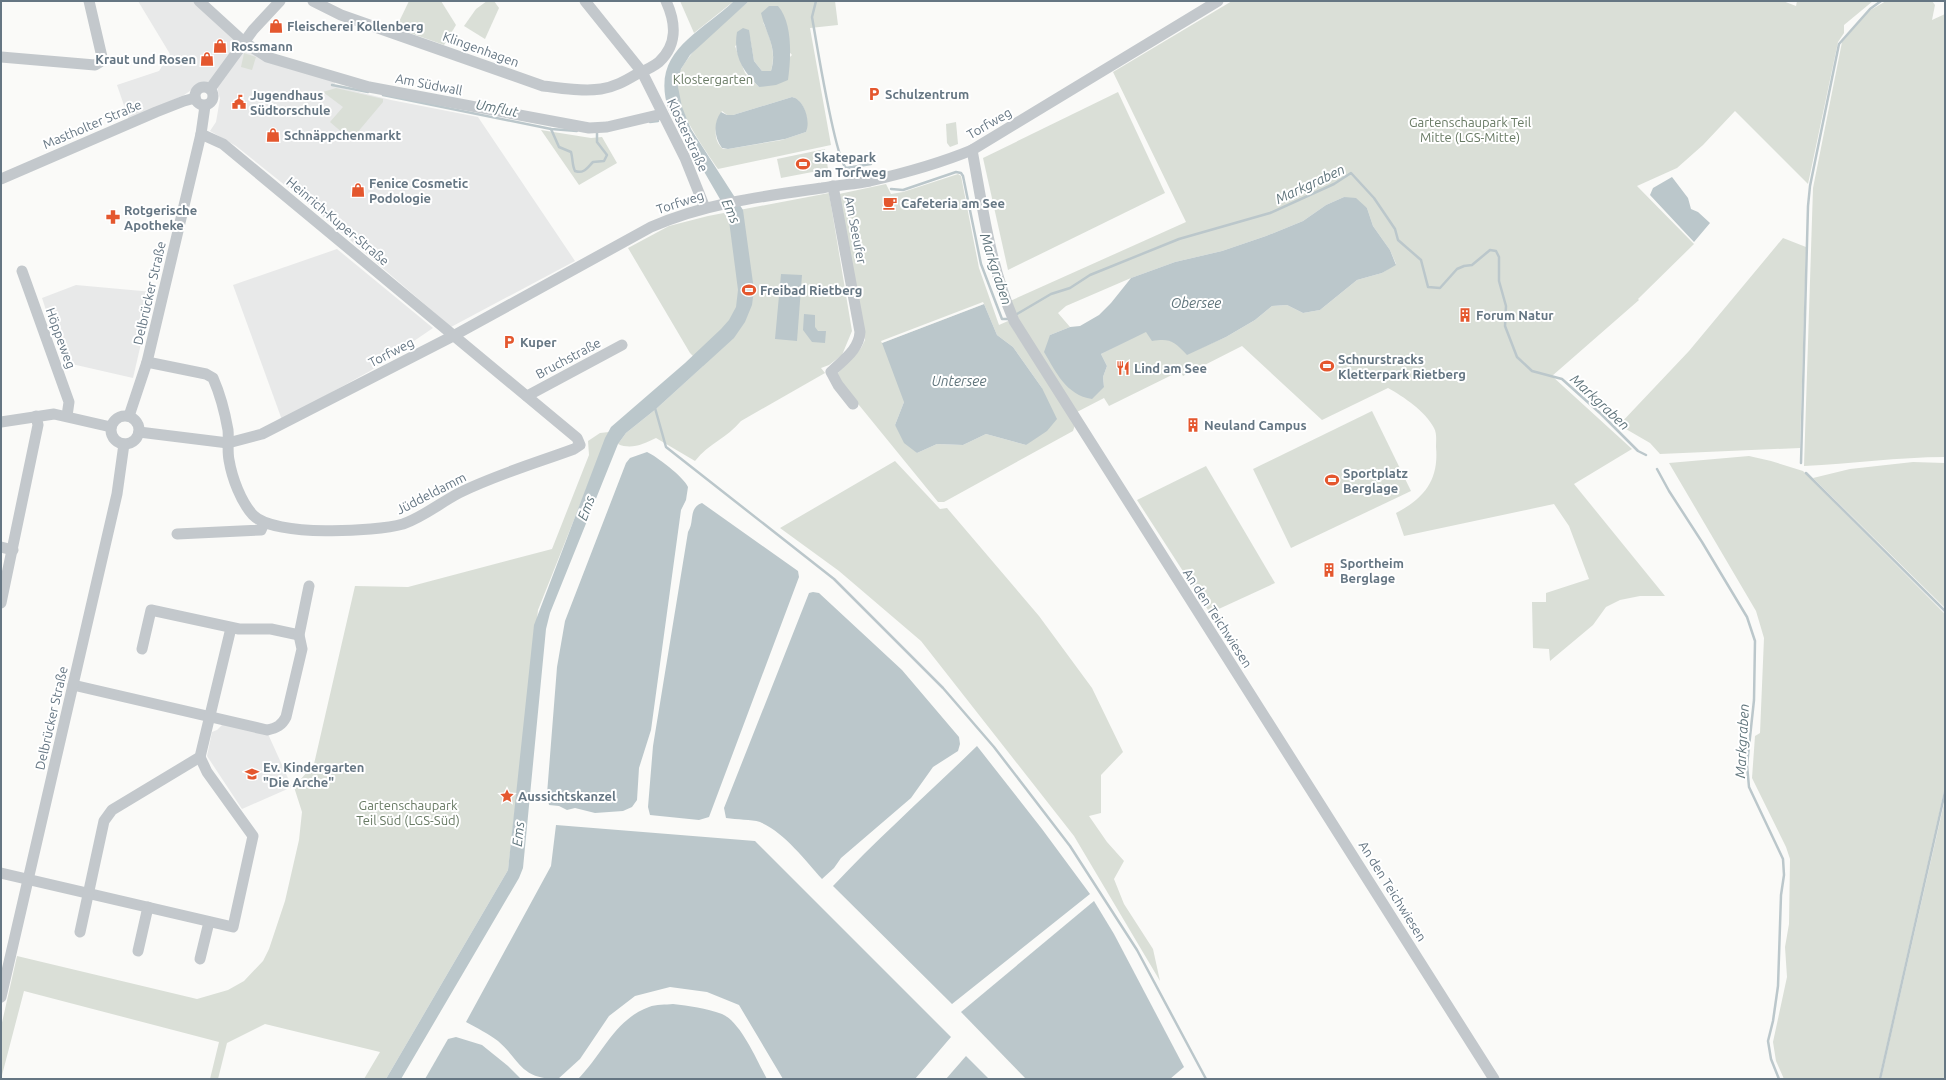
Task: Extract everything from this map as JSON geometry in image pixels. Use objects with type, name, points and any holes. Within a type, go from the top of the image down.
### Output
[{"type":"street","points":[[1,57],[95,65],[100,62],[102,57],[89,1]]},
{"type":"street","name":"Am Südwall","points":[[199,1],[244,42],[267,56],[369,86],[589,128],[607,127],[662,114]]},
{"type":"street","points":[[210,89],[244,42],[280,1]]},
{"type":"street","name":"Klingenhagen","points":[[313,1],[341,15],[543,86],[576,89],[600,89],[617,85],[642,72]]},
{"type":"street","name":"Klosterstraße","points":[[585,1],[642,72],[708,205]]},
{"type":"street","points":[[642,72],[658,63],[668,50],[674,35],[670,10],[666,1]]},
{"type":"street","name":"Torfweg","points":[[139,432],[228,443],[262,434],[453,336],[652,226],[671,218],[708,205],[871,181],[912,172],[972,150],[1218,1]]},
{"type":"street","points":[[203,87],[210,89],[214,96],[212,101],[205,106],[197,102],[195,98],[196,92],[199,89],[203,87]]},
{"type":"street","name":"Mastholter Straße","points":[[1,179],[156,112],[195,98]]},
{"type":"street","name":"Delbrücker Straße","points":[[129,416],[147,362],[201,134],[205,106]]},
{"type":"street","name":"Heinrich-Kuper-Straße","points":[[201,134],[223,144],[453,336]]},
{"type":"street","name":"An den Teichwiesen","points":[[972,150],[995,268],[1014,321],[1494,1079]]},
{"type":"street","name":"Am Seeufer","points":[[833,186],[860,332],[857,347],[831,372],[838,385],[853,404]]},
{"type":"street","name":"Höppeweg","points":[[22,271],[69,402],[67,416]]},
{"type":"street","points":[[453,336],[527,396]]},
{"type":"street","name":"Bruchstraße","points":[[527,396],[622,345]]},
{"type":"street","points":[[147,362],[206,374],[213,378],[228,431],[228,443]]},
{"type":"street","name":"Jüddeldamm","points":[[228,443],[229,460],[240,494],[253,515],[264,523],[281,528],[321,530],[388,528],[405,523],[420,516],[459,493],[494,478],[574,450],[580,445],[577,438],[527,396]]},
{"type":"street","points":[[1,422],[54,414],[111,427]]},
{"type":"street","points":[[1,603],[38,425],[36,416]]},
{"type":"street","points":[[120,416],[129,416],[136,420],[139,432],[136,440],[124,444],[119,443],[112,436],[112,422],[120,416]]},
{"type":"street","name":"Delbrücker Straße","points":[[1,997],[117,494],[124,444]]},
{"type":"street","points":[[177,534],[261,530],[264,523]]},
{"type":"street","points":[[1,547],[13,550]]},
{"type":"street","points":[[73,686],[267,730],[275,728],[283,724],[286,717],[302,649],[299,635],[310,586]]},
{"type":"street","points":[[142,649],[151,610],[232,628],[271,629],[299,635]]},
{"type":"street","points":[[1,873],[233,927],[254,836],[207,772],[200,757],[232,628]]},
{"type":"street","points":[[80,932],[104,822],[107,815],[112,810],[200,757]]},
{"type":"street","points":[[138,951],[148,907]]},
{"type":"street","points":[[200,959],[208,922]]},
{"type":"shaded area","points":[[138,1],[195,1],[234,37],[235,49],[209,82],[203,82],[184,95],[129,120],[117,85],[159,71],[170,54]]},
{"type":"shaded area","name":"Kuper","points":[[252,51],[336,80],[334,86],[391,100],[478,117],[575,261],[451,327],[306,202],[236,146],[210,131],[216,122],[220,99],[217,87],[242,52]]},
{"type":"shaded area","points":[[337,249],[433,328],[370,371],[282,420],[233,285]]},
{"type":"shaded area","points":[[76,285],[153,292],[133,378],[63,362],[42,298]]},
{"type":"shaded area","name":"Ev. Kindergarten \"Die Arche\"","points":[[223,724],[268,734],[292,787],[242,809],[207,756],[212,732],[217,730]]},
{"type":"green space","points":[[409,1],[441,1],[456,25],[444,45],[396,28]]},
{"type":"green space","points":[[487,1],[494,1],[499,8],[485,39],[464,26],[476,9]]},
{"type":"green space","points":[[680,1],[734,1],[694,33]]},
{"type":"green space","name":"Klostergarten","points":[[749,1],[835,1],[838,25],[810,28],[831,145],[718,169],[685,115],[677,92],[677,81],[680,71],[696,49],[718,27]],"holes":[[[763,22],[792,55],[759,87],[745,73],[735,46],[750,38],[754,61],[762,71],[771,71],[773,52]],[[792,97],[803,106],[807,122],[806,132],[782,140],[728,149],[723,149],[719,145],[716,130],[722,111],[727,115],[733,115]]]},
{"type":"green space","name":"Gartenschaupark Teil Mitte (LGS-Mitte)","points":[[1232,1],[1783,1],[1796,6],[1797,1],[1873,1],[1844,25],[1844,33],[1838,42],[1808,184],[1735,111],[1703,145],[1677,168],[1637,186],[1694,244],[1638,299],[1639,300],[1552,376],[1632,449],[1574,484],[1665,596],[1640,596],[1620,600],[1606,607],[1593,625],[1550,661],[1549,649],[1533,648],[1532,602],[1546,602],[1546,593],[1589,579],[1569,526],[1554,504],[1404,536],[1396,513],[1415,501],[1428,486],[1435,469],[1436,435],[1430,422],[1420,410],[1388,388],[1322,420],[1242,346],[1183,376],[1180,371],[1109,406],[1104,398],[1077,412],[1020,322],[1010,301],[1186,222],[1113,72]],"holes":[[[1344,197],[1367,208],[1373,226],[1390,250],[1396,264],[1382,273],[1357,280],[1320,310],[1303,313],[1287,305],[1272,306],[1255,320],[1226,337],[1187,354],[1176,343],[1146,331],[1101,354],[1107,366],[1103,377],[1104,387],[1050,335],[1070,327],[1058,313],[1066,306],[1131,278],[1175,262],[1222,251],[1266,236],[1303,221],[1326,205]]]},
{"type":"green space","points":[[1886,1],[1932,1],[1935,5],[1932,20],[1945,14],[1945,457],[1910,458],[1804,466],[1813,188],[1842,42],[1869,11]]},
{"type":"green space","points":[[244,53],[256,57],[252,70],[241,67]]},
{"type":"green space","points":[[336,88],[383,99],[383,102],[351,140],[330,122],[343,107],[323,92]]},
{"type":"green space","points":[[1118,92],[1165,193],[1008,270],[983,158]]},
{"type":"green space","points":[[956,122],[958,144],[950,147],[947,143],[946,124]]},
{"type":"green space","points":[[541,130],[591,138],[602,137],[617,163],[579,185]]},
{"type":"green space","name":"Skatepark am Torfweg","points":[[825,149],[828,169],[781,178],[777,159]]},
{"type":"green space","points":[[958,174],[961,176],[979,268],[999,325],[1008,321],[1075,425],[1073,431],[944,502],[938,502],[841,383],[837,374],[861,348],[865,340],[839,194],[886,184],[891,194],[903,192]],"holes":[[[984,304],[997,335],[1013,347],[1042,388],[1026,445],[986,434],[963,445],[937,444],[917,453],[895,425],[904,402]]]},
{"type":"green space","name":"Freibad Rietberg","points":[[829,193],[852,331],[842,355],[829,365],[821,368],[825,373],[741,421],[730,432],[700,455],[695,461],[656,438],[633,446],[623,446],[618,444],[626,433],[656,409],[703,366],[690,353],[628,248],[669,226],[708,216]]},
{"type":"green space","points":[[1783,238],[1806,247],[1800,448],[1660,454],[1650,443],[1619,425],[1689,351]]},
{"type":"green space","name":"Sportplatz Berglage","points":[[1372,411],[1411,491],[1291,548],[1253,469]]},
{"type":"green space","name":"Gartenschaupark Teil Süd (LGS-Süd)","points":[[609,432],[538,610],[508,870],[386,1079],[364,1079],[380,1052],[265,1024],[227,1043],[218,1079],[210,1079],[219,1042],[24,991],[1,1079],[1,1027],[17,956],[197,999],[228,990],[244,981],[263,961],[269,949],[285,901],[299,840],[302,812],[294,787],[314,764],[355,586],[408,587],[552,549],[589,455],[588,441],[600,433]]},
{"type":"green space","points":[[1749,456],[1803,471],[1945,614],[1945,787],[1879,1079],[1784,1079],[1776,1061],[1773,1042],[1787,977],[1785,947],[1789,924],[1790,859],[1786,847],[1752,778],[1755,736],[1760,733],[1764,638],[1756,611],[1669,463]]},
{"type":"green space","points":[[895,461],[940,509],[947,508],[1039,616],[1092,688],[1123,752],[1101,775],[1101,813],[1089,816],[1107,842],[1124,861],[1114,879],[1124,904],[1153,949],[1160,981],[1074,836],[921,641],[839,571],[780,528]]},
{"type":"green space","points":[[1913,462],[1945,463],[1945,608],[1813,478],[1850,469]]},
{"type":"green space","points":[[1206,466],[1275,583],[1210,613],[1137,500]]},
{"type":"green space","points":[[1945,799],[1945,1079],[1881,1079]]},
{"type":"water","name":"Ems","points":[[734,1],[749,1],[690,55],[681,69],[677,82],[682,107],[691,129],[743,210],[754,290],[752,305],[745,322],[734,338],[656,409],[626,433],[618,444],[550,613],[546,629],[523,868],[519,878],[401,1079],[386,1079],[508,870],[534,625],[605,438],[611,427],[685,363],[721,329],[729,320],[736,307],[738,290],[728,213],[669,111],[665,91],[666,74],[671,59],[680,47],[692,35]]},
{"type":"water","points":[[769,6],[778,6],[783,13],[789,31],[790,62],[788,80],[776,85],[759,87],[740,62],[736,48],[736,40],[737,32],[743,28],[749,30],[754,61],[762,71],[771,71],[773,63],[772,48],[761,13]]},
{"type":"water","points":[[792,97],[800,102],[805,111],[808,122],[806,132],[785,139],[728,149],[722,148],[719,144],[716,135],[716,125],[718,116],[721,112],[727,115],[733,115]]},
{"type":"water","points":[[1672,177],[1688,198],[1691,209],[1698,212],[1710,223],[1694,242],[1650,195],[1653,188]]},
{"type":"water","name":"Obersee","points":[[1344,197],[1356,198],[1367,208],[1373,226],[1390,250],[1396,265],[1382,273],[1357,280],[1320,310],[1303,313],[1287,305],[1272,306],[1255,320],[1226,337],[1187,355],[1179,346],[1168,340],[1152,341],[1146,332],[1101,354],[1107,366],[1103,377],[1104,387],[1092,399],[1083,397],[1069,388],[1058,375],[1044,352],[1050,335],[1070,327],[1080,326],[1099,315],[1111,303],[1131,278],[1175,262],[1222,251],[1266,236],[1303,221],[1326,205]]},
{"type":"water","points":[[781,274],[802,275],[797,341],[775,339]]},
{"type":"water","name":"Untersee","points":[[984,304],[997,335],[1013,347],[1042,388],[1057,419],[1047,431],[1026,445],[986,434],[963,445],[937,444],[917,453],[904,443],[895,425],[904,402],[882,343]]},
{"type":"water","points":[[804,314],[815,315],[815,327],[818,331],[826,331],[825,343],[812,342],[803,330]]},
{"type":"water","points":[[647,452],[663,462],[676,473],[688,487],[686,500],[681,510],[651,730],[639,768],[637,800],[632,807],[623,811],[595,813],[575,808],[567,810],[559,806],[549,805],[547,794],[557,667],[565,621],[626,463],[630,458]]},
{"type":"water","points":[[702,503],[798,571],[799,577],[709,817],[699,820],[650,815],[648,807],[653,746],[688,532],[693,511]]},
{"type":"water","points":[[809,593],[819,593],[902,670],[959,737],[960,744],[958,751],[933,767],[911,798],[841,858],[834,868],[822,879],[794,847],[777,832],[760,822],[726,818],[724,808]]},
{"type":"water","points":[[977,746],[1042,829],[1090,894],[952,1004],[833,886]]},
{"type":"water","points":[[556,825],[755,841],[951,1037],[915,1079],[783,1079],[739,1005],[707,992],[670,987],[635,996],[609,1016],[580,1059],[558,1079],[536,1076],[528,1072],[522,1068],[506,1048],[498,1041],[487,1033],[466,1022],[551,866]]},
{"type":"water","points":[[1094,901],[1114,934],[1184,1067],[1170,1079],[1026,1079],[961,1012]]},
{"type":"water","points":[[673,1004],[710,1010],[729,1018],[742,1033],[767,1079],[578,1079],[587,1070],[610,1038],[627,1020],[649,1007]]},
{"type":"water","points":[[456,1037],[482,1045],[508,1066],[521,1079],[425,1079],[448,1039]]},
{"type":"water","points":[[966,1056],[989,1079],[946,1079]]},
{"type":"pier","points":[[983,302],[984,304],[882,343],[881,341]]},
{"type":"waterway","name":"Markgraben","points":[[816,1],[812,17],[831,122],[842,160],[846,168],[871,164]]},
{"type":"waterway","points":[[1801,463],[1808,206],[1810,186],[1839,44],[1870,9],[1881,1]]},
{"type":"waterway","name":"Umflut","points":[[332,85],[368,92]]},
{"type":"waterway","name":"Umflut","points":[[383,95],[551,129],[577,131]]},
{"type":"waterway","name":"Umflut","points":[[650,122],[658,121]]},
{"type":"waterway","points":[[551,129],[559,147],[571,152],[574,169],[578,172],[585,170],[593,162],[604,161],[607,155],[597,142],[597,133]]},
{"type":"waterway","name":"Markgraben","points":[[891,189],[903,190],[956,172],[961,173],[963,176],[981,264],[1002,319],[1008,319]]},
{"type":"waterway","name":"Markgraben","points":[[1017,314],[1051,294],[1070,288],[1090,275],[1179,239],[1270,213],[1334,184],[1351,173],[1374,198],[1395,229],[1398,240],[1421,260],[1428,287],[1440,288],[1457,269],[1472,265],[1490,250],[1496,251],[1499,257],[1499,281],[1506,306],[1505,326],[1517,357],[1532,371],[1562,379],[1601,414],[1638,451],[1646,455]]},
{"type":"waterway","points":[[655,408],[666,447],[834,579],[943,688],[994,747],[1070,846],[1137,950],[1206,1079]]},
{"type":"waterway","name":"Markgraben","points":[[1657,469],[1747,617],[1755,641],[1754,700],[1747,765],[1749,787],[1783,859],[1784,875],[1781,895],[1778,986],[1773,1021],[1768,1041],[1771,1059],[1779,1079]]},
{"type":"waterway","points":[[1806,473],[1945,611]]},
{"type":"waterway","points":[[1880,1079],[1945,792]]},
{"type":"place","name":"Fleischerei Kollenberg","points":[[276,26]]},
{"type":"place","name":"Rossmann","points":[[220,46]]},
{"type":"place","name":"Kraut und Rosen","points":[[207,59]]},
{"type":"place","name":"Schulzentrum","points":[[874,94]]},
{"type":"place","name":"Jugendhaus Südtorschule","points":[[239,102]]},
{"type":"place","name":"Schnäppchenmarkt","points":[[273,135]]},
{"type":"place","name":"Skatepark am Torfweg","points":[[803,164]]},
{"type":"place","name":"Fenice Cosmetic Podologie","points":[[358,190]]},
{"type":"place","name":"Cafeteria am See","points":[[890,203]]},
{"type":"place","name":"Rotgerische Apotheke","points":[[113,217]]},
{"type":"place","name":"Freibad Rietberg","points":[[749,290]]},
{"type":"place","name":"Forum Natur","points":[[1465,315]]},
{"type":"place","name":"Kuper","points":[[509,342]]},
{"type":"place","name":"Schnurstracks Kletterpark Rietberg","points":[[1327,366]]},
{"type":"place","name":"Lind am See","points":[[1123,368]]},
{"type":"place","name":"Neuland Campus","points":[[1193,425]]},
{"type":"place","name":"Sportplatz Berglage","points":[[1332,480]]},
{"type":"place","name":"Sportheim Berglage","points":[[1329,570]]},
{"type":"place","name":"Ev. Kindergarten \"Die Arche\"","points":[[252,774]]},
{"type":"place","name":"Aussichtskanzel","points":[[507,796]]}]
